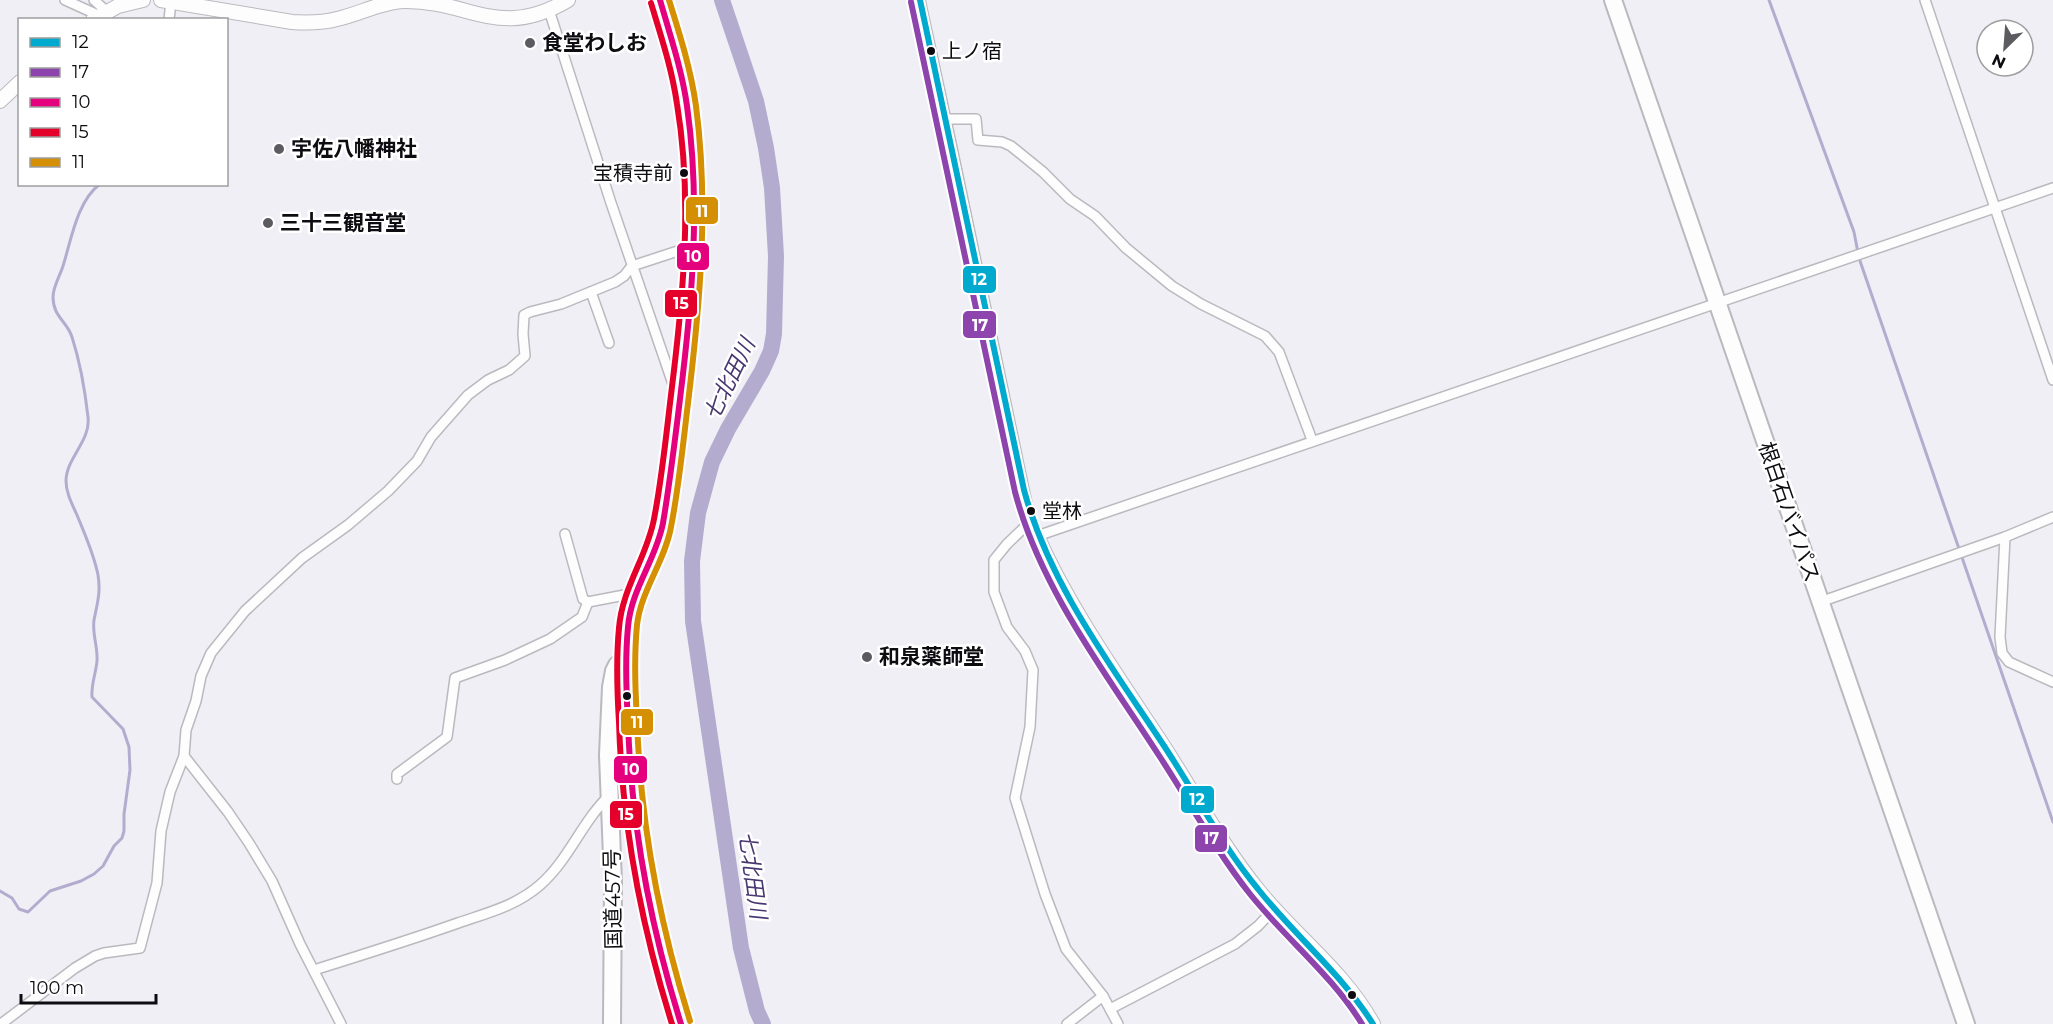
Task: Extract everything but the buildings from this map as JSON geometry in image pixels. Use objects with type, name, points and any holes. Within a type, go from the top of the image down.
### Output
[{"type":"highway","name":"国道457号","points":[[612,1024],[614,882],[608,755],[611,687],[617,665],[626,659],[630,614],[635,593],[661,532],[671,478],[690,321],[693,174],[688,108],[680,68],[660,0]]},
{"type":"highway","name":"根白石バイパス","points":[[1613,0],[1966,1024]]},
{"type":"main road","points":[[99,15],[125,3],[143,0]]},
{"type":"main road","points":[[166,1],[308,23],[338,19],[386,3],[403,1],[435,2],[493,17],[510,18],[530,16],[549,10],[568,0]]},
{"type":"main road","points":[[0,102],[18,84]]},
{"type":"main road","points":[[1037,536],[1049,564],[1099,647],[1244,872],[1274,909],[1343,979],[1373,1024]]},
{"type":"main road","points":[[626,659],[627,727],[633,818],[652,917],[681,1024]]},
{"type":"street","points":[[64,0],[99,15]]},
{"type":"street","points":[[94,0],[99,15]]},
{"type":"street","points":[[920,0],[1031,521],[1037,536],[2053,188]]},
{"type":"street","points":[[1925,0],[2053,380]]},
{"type":"street","points":[[166,1],[169,18]]},
{"type":"street","points":[[549,10],[632,266],[673,384],[681,390]]},
{"type":"street","points":[[947,119],[976,119],[978,140],[1002,141],[1011,146],[1043,172],[1070,199],[1095,216],[1126,248],[1172,286],[1194,301],[1265,336],[1272,342],[1279,352],[1312,440]]},
{"type":"street","points":[[1,1024],[75,968],[95,956],[140,948],[157,883],[161,831],[167,801],[184,756],[186,730],[204,669],[211,652],[245,610],[302,558],[348,525],[388,491],[417,461],[431,437],[468,395],[488,380],[508,370],[525,356],[524,315],[561,304],[615,282],[632,266],[693,246]]},
{"type":"street","points":[[591,292],[609,344]]},
{"type":"street","points":[[1820,602],[2005,537],[2053,517]]},
{"type":"street","points":[[1031,521],[994,560],[994,592],[1007,627],[1026,651],[1033,670],[1030,728],[1015,798],[1045,894],[1066,949],[1103,996],[1118,1024]]},
{"type":"street","points":[[565,534],[583,599],[588,602],[635,593]]},
{"type":"street","points":[[2005,537],[2000,637],[2002,653],[2009,662],[2053,682]]},
{"type":"street","points":[[397,779],[397,774],[447,737],[455,678],[505,660],[550,639],[582,617],[588,602]]},
{"type":"street","points":[[184,756],[228,812],[272,881],[341,1024]]},
{"type":"street","points":[[314,970],[405,943],[516,902],[541,884],[558,865],[595,808],[610,795]]},
{"type":"street","points":[[1110,1009],[1235,944],[1258,926],[1274,909]]},
{"type":"street","points":[[1067,1024],[1103,996]]},
{"type":"waterway","name":"七北田川","points":[[722,0],[756,101],[766,148],[772,188],[776,256],[774,334],[771,351],[762,371],[728,429],[712,462],[698,513],[692,561],[693,621],[741,948],[757,1011],[763,1024]]},
{"type":"waterway","points":[[1769,0],[1854,232],[1859,258],[2053,822]]},
{"type":"waterway","points":[[0,891],[12,898],[19,909],[28,912],[50,891],[81,881],[94,874],[103,866],[114,846],[122,838],[124,831],[130,770],[129,747],[123,729],[92,697],[97,661],[94,620],[99,581],[92,552],[66,485],[70,465],[86,434],[87,407],[72,337],[55,309],[53,297],[80,211],[98,186]]},
{"type":"transit line","name":"10","points":[[660,0],[679,66],[687,106],[694,179],[693,253],[684,363],[666,508],[660,537],[630,613],[626,685],[633,798],[644,874],[660,950],[681,1024]]},
{"type":"transit line","name":"11","points":[[669,0],[688,66],[696,106],[702,180],[701,255],[681,465],[668,540],[639,612],[635,684],[642,796],[653,872],[669,947],[690,1021]]},
{"type":"transit line","name":"12","points":[[920,0],[1024,490],[1035,526],[1050,560],[1086,626],[1233,856],[1272,906],[1347,988],[1373,1024]]},
{"type":"transit line","name":"17","points":[[911,2],[1015,492],[1026,528],[1041,563],[1077,630],[1226,861],[1250,894],[1337,989],[1362,1024]]},
{"type":"transit line","name":"15","points":[[651,3],[675,91],[682,140],[684,249],[679,323],[659,488],[651,533],[621,613],[617,651],[617,686],[624,799],[635,874],[651,950],[672,1024]]},
{"type":"place","name":"食堂わしお","points":[[530,43]]},
{"type":"place","name":"上ノ宿","points":[[931,51]]},
{"type":"place","name":"宇佐八幡神社","points":[[279,149]]},
{"type":"place","name":"宝積寺前","points":[[684,173]]},
{"type":"place","name":"三十三観音堂","points":[[268,223]]},
{"type":"place","name":"堂林","points":[[1031,511]]},
{"type":"place","name":"和泉薬師堂","points":[[867,657]]}]
